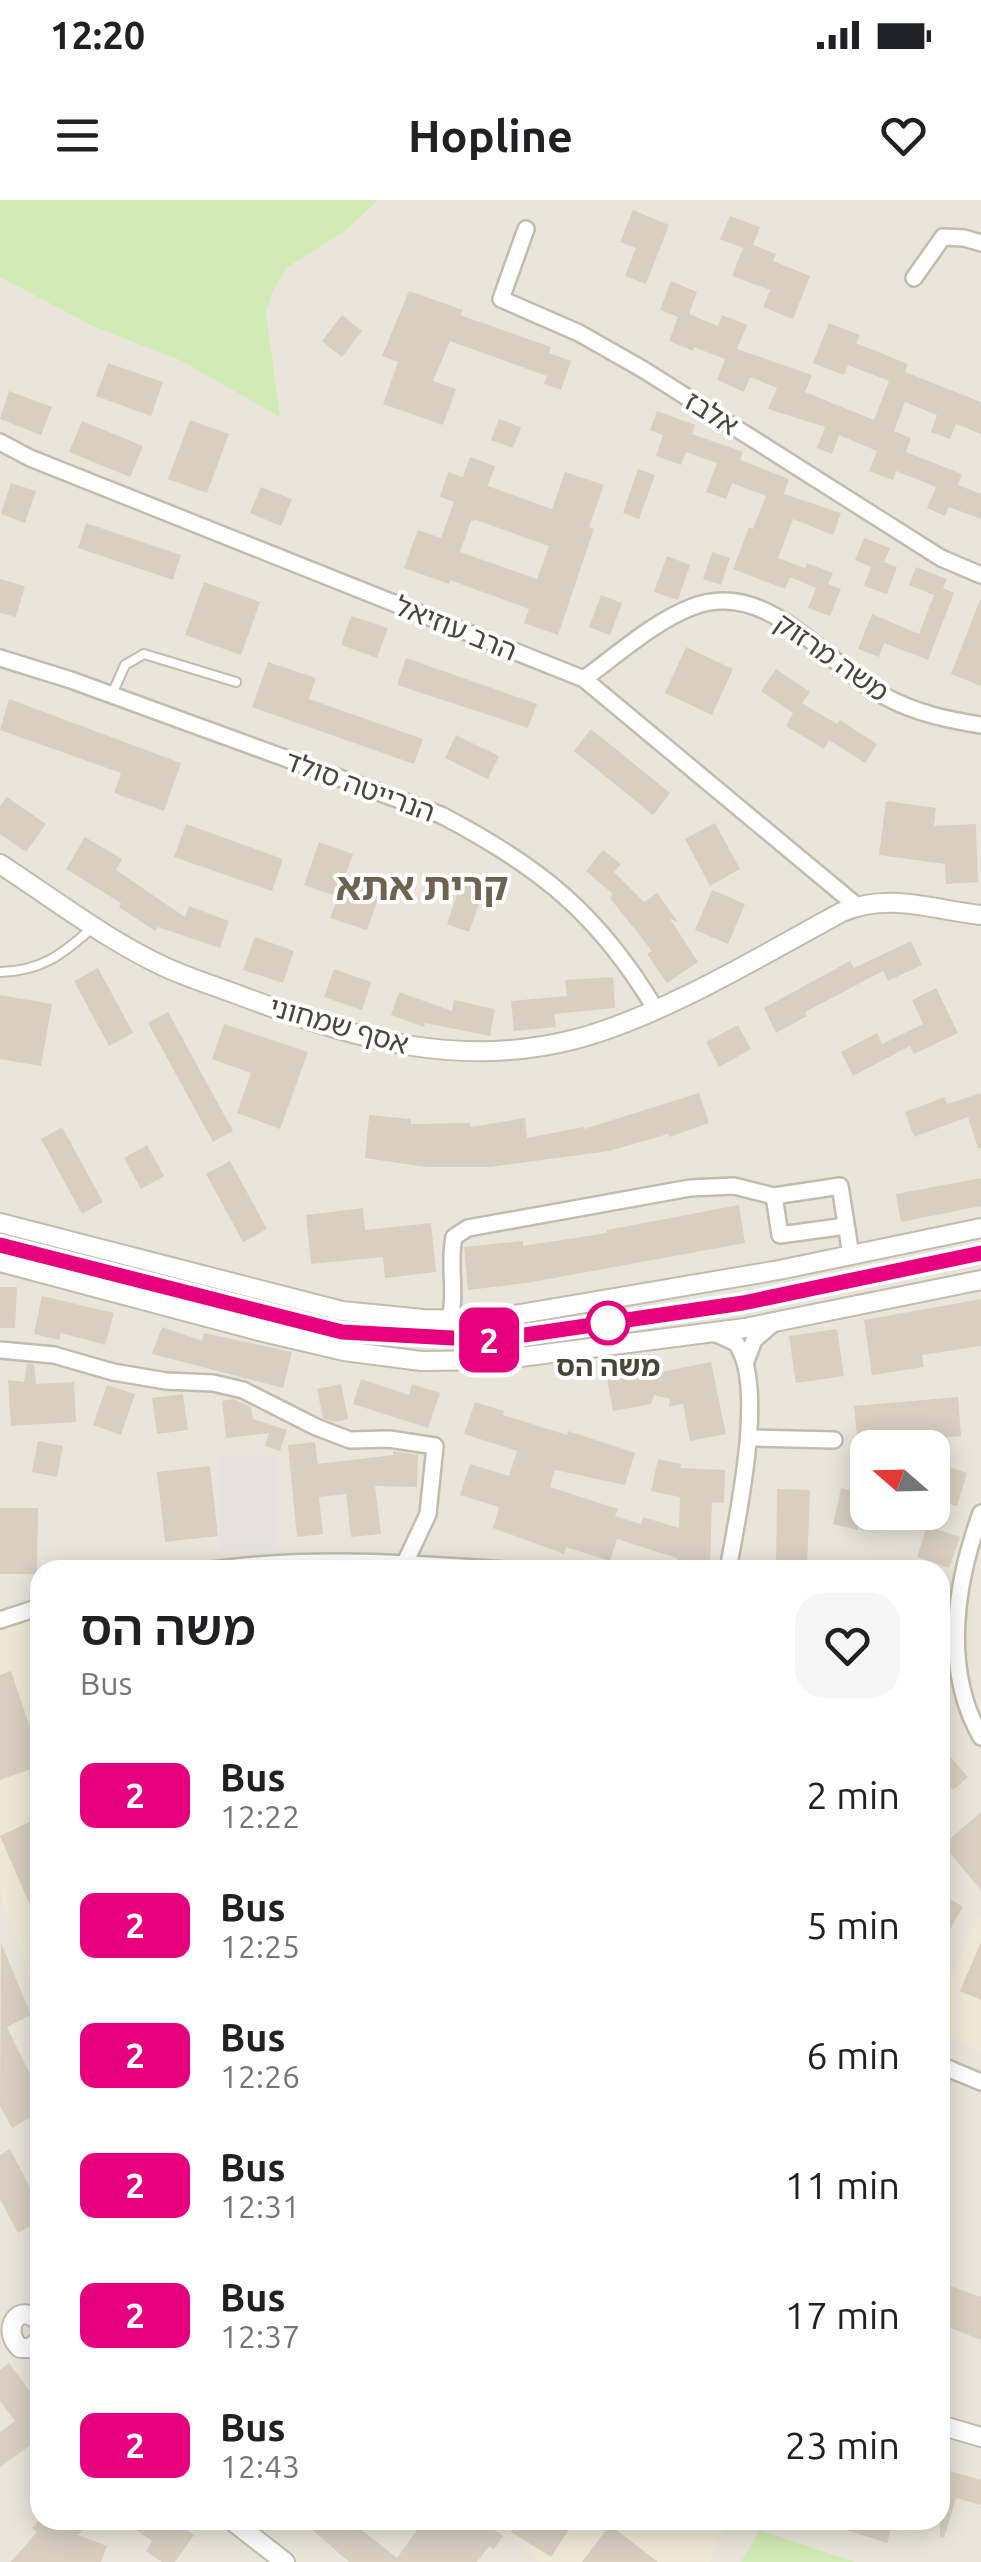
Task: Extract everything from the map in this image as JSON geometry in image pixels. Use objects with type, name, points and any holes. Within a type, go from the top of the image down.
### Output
[{"type":"street","name":"אלבז","points":[[526,229],[501,299],[579,334],[644,370],[928,550],[981,575]]},
{"type":"street","points":[[914,278],[943,237],[981,243]]},
{"type":"street","name":"הרב עוזיאל","points":[[0,442],[30,458],[584,679],[857,906]]},
{"type":"street","name":"משה מרזוק","points":[[584,679],[670,618],[695,605],[724,602],[756,607],[785,620],[883,696],[932,716],[981,725]]},
{"type":"street","name":"הנרייטה סולד","points":[[0,658],[441,815],[486,839],[524,862],[600,928],[630,966],[656,1010]]},
{"type":"street","name":"אסף שמחוני","points":[[0,864],[166,968],[328,1028],[413,1047],[478,1052],[552,1044],[602,1031],[656,1010],[857,906],[902,901],[981,915]]},
{"type":"street","points":[[450,1320],[455,1302],[450,1254],[454,1237],[468,1228],[690,1188],[734,1186],[774,1196],[840,1186],[851,1255]]},
{"type":"street","points":[[774,1196],[780,1235],[846,1226]]},
{"type":"street","points":[[0,1223],[342,1311],[450,1320],[498,1318],[981,1228]]},
{"type":"street","points":[[0,1262],[344,1351],[421,1361],[498,1360],[709,1332],[981,1280]]},
{"type":"street","points":[[730,1560],[750,1438],[746,1361],[754,1340],[775,1322]]},
{"type":"street","points":[[709,1332],[736,1343],[746,1361]]},
{"type":"street","points":[[0,1350],[54,1355],[114,1372],[212,1383],[243,1390],[350,1440],[389,1438],[435,1446],[428,1514],[408,1560]]},
{"type":"street","points":[[750,1438],[834,1440]]},
{"type":"street","points":[[981,1513],[965,1572],[956,1640],[964,1701],[981,1737]]},
{"type":"street","points":[[0,1620],[30,1610]]},
{"type":"street","points":[[950,2069],[981,2082]]},
{"type":"street","points":[[0,2301],[12,2319]]},
{"type":"street","points":[[12,2319],[30,2315]]},
{"type":"street","points":[[12,2319],[4,2341],[20,2348],[30,2347]]},
{"type":"street","points":[[950,2428],[981,2437]]},
{"type":"street","points":[[244,2530],[285,2562]]},
{"type":"lane","points":[[112,695],[125,666],[144,654],[236,682]]},
{"type":"lane","points":[[0,972],[29,971],[66,950],[95,926]]},
{"type":"lane","points":[[0,1245],[342,1332],[490,1340],[743,1303],[981,1253]]},
{"type":"shaded area","name":"קרית אתא","points":[[0,200],[981,200],[981,2562],[0,2562]]},
{"type":"shaded area","points":[[276,1455],[277,1548],[220,1549],[219,1456]]},
{"type":"shaded area","points":[[30,1621],[30,1978],[0,1891],[0,1631]]},
{"type":"shaded area","points":[[981,1912],[981,2051],[950,2037],[950,1979]]},
{"type":"shaded area","points":[[504,2530],[723,2530],[709,2562],[540,2562]]},
{"type":"green space","points":[[0,200],[378,200],[346,230],[286,268],[272,292],[266,313],[280,417],[180,360],[95,327],[0,277]]},
{"type":"green space","points":[[759,2530],[855,2562],[741,2562]]},
{"type":"building","points":[[633,210],[669,225],[646,284],[625,276],[636,248],[620,242]]},
{"type":"building","points":[[730,216],[760,227],[753,245],[776,254],[773,261],[810,276],[793,319],[763,307],[770,290],[732,276],[743,248],[720,239]]},
{"type":"building","points":[[671,281],[697,292],[689,314],[718,326],[722,315],[747,325],[737,349],[812,375],[805,392],[874,420],[889,381],[848,365],[844,375],[813,363],[829,323],[860,335],[856,343],[908,364],[905,372],[981,402],[981,434],[956,424],[950,439],[931,432],[937,415],[905,402],[894,431],[911,438],[906,452],[962,474],[958,485],[981,494],[981,519],[949,507],[945,516],[927,508],[936,487],[896,471],[893,480],[869,471],[877,451],[839,435],[832,454],[817,448],[825,427],[768,409],[777,388],[750,377],[744,392],[717,380],[725,359],[669,341],[678,317],[660,310]]},
{"type":"building","points":[[409,291],[463,310],[460,315],[551,347],[549,353],[571,361],[561,390],[544,384],[547,376],[450,341],[433,381],[456,389],[443,425],[383,404],[398,362],[382,356]]},
{"type":"building","points":[[342,315],[362,331],[342,357],[322,341]]},
{"type":"building","points":[[108,363],[163,382],[151,416],[96,396]]},
{"type":"building","points":[[9,391],[52,407],[41,435],[0,419]]},
{"type":"building","points":[[657,411],[695,425],[692,434],[743,452],[740,460],[789,479],[784,494],[841,513],[833,535],[793,519],[778,558],[833,573],[828,584],[841,589],[830,616],[808,608],[816,588],[790,577],[785,589],[733,569],[766,496],[732,483],[726,499],[706,492],[717,463],[686,452],[681,465],[656,456],[663,435],[650,430]]},
{"type":"building","points":[[499,419],[521,427],[513,448],[491,440]]},
{"type":"building","points":[[190,420],[229,434],[207,493],[168,479]]},
{"type":"building","points":[[82,421],[143,446],[130,477],[69,452]]},
{"type":"building","points":[[470,457],[495,466],[488,486],[552,509],[565,472],[604,485],[589,527],[594,529],[558,635],[524,623],[529,609],[404,568],[418,530],[441,538],[454,502],[440,497],[448,472],[463,477]],"holes":[[[476,520],[549,546],[537,579],[460,552],[471,521]]]},
{"type":"building","points":[[638,469],[655,475],[639,519],[623,513]]},
{"type":"building","points":[[11,483],[36,491],[25,523],[1,514]]},
{"type":"building","points":[[261,487],[292,499],[281,526],[250,513]]},
{"type":"building","points":[[86,523],[181,555],[173,580],[78,548]]},
{"type":"building","points":[[864,538],[890,548],[884,562],[897,567],[887,594],[864,586],[871,567],[855,560]]},
{"type":"building","points":[[712,552],[730,558],[721,585],[703,579]]},
{"type":"building","points":[[667,556],[690,565],[678,600],[654,592]]},
{"type":"building","points":[[916,567],[947,579],[943,588],[954,593],[928,660],[884,643],[879,657],[858,649],[872,614],[919,634],[934,595],[909,585]]},
{"type":"building","points":[[0,579],[25,586],[16,617],[0,613]]},
{"type":"building","points":[[204,582],[260,602],[241,655],[185,635]]},
{"type":"building","points":[[601,595],[622,603],[610,635],[589,627]]},
{"type":"building","points":[[981,600],[981,686],[951,674]]},
{"type":"building","points":[[351,616],[388,628],[377,658],[341,645]]},
{"type":"building","points":[[686,647],[733,669],[712,715],[665,693]]},
{"type":"building","points":[[406,658],[537,704],[528,728],[397,685]]},
{"type":"building","points":[[268,662],[316,678],[309,699],[423,739],[414,764],[252,707]]},
{"type":"building","points":[[776,669],[810,692],[802,703],[837,724],[840,720],[877,744],[865,763],[829,740],[824,749],[786,726],[793,713],[761,691]]},
{"type":"building","points":[[9,699],[181,763],[164,811],[114,793],[121,773],[0,730]]},
{"type":"building","points":[[591,729],[670,793],[653,815],[574,751]]},
{"type":"building","points":[[456,735],[499,756],[488,779],[445,758]]},
{"type":"building","points":[[7,797],[46,824],[26,852],[0,834],[0,806]]},
{"type":"building","points":[[886,801],[936,808],[934,826],[976,824],[978,882],[946,884],[945,864],[879,855]]},
{"type":"building","points":[[715,823],[740,869],[710,886],[685,839]]},
{"type":"building","points":[[186,824],[283,859],[272,891],[174,857]]},
{"type":"building","points":[[85,837],[122,859],[116,870],[185,917],[189,906],[229,921],[220,948],[158,927],[155,931],[119,907],[121,903],[66,869]]},
{"type":"building","points":[[319,842],[353,854],[346,874],[382,887],[367,930],[330,918],[338,897],[304,885]]},
{"type":"building","points":[[603,850],[621,864],[614,872],[644,902],[657,893],[678,922],[670,919],[698,962],[667,983],[647,954],[652,951],[610,898],[613,894],[586,871]]},
{"type":"building","points":[[463,876],[486,884],[469,932],[447,924]]},
{"type":"building","points":[[712,890],[745,904],[728,944],[695,930]]},
{"type":"building","points":[[255,937],[294,951],[283,983],[243,970]]},
{"type":"building","points":[[911,941],[922,965],[888,981],[883,971],[805,1012],[807,1016],[776,1033],[764,1008],[850,961],[854,968]]},
{"type":"building","points":[[98,968],[133,1033],[109,1046],[74,981]]},
{"type":"building","points":[[334,969],[371,982],[362,1010],[324,997]]},
{"type":"building","points":[[613,977],[615,1008],[554,1014],[556,1027],[514,1031],[511,1001],[567,996],[565,980]]},
{"type":"building","points":[[936,988],[958,1033],[914,1054],[910,1046],[853,1076],[841,1052],[877,1033],[882,1044],[923,1024],[912,1000]]},
{"type":"building","points":[[399,992],[452,1011],[454,1000],[495,1009],[490,1036],[425,1023],[424,1027],[391,1015]]},
{"type":"building","points":[[0,995],[52,1004],[41,1066],[0,1059]]},
{"type":"building","points":[[168,1012],[233,1131],[213,1142],[148,1023]]},
{"type":"building","points":[[224,1024],[308,1052],[280,1129],[237,1113],[251,1073],[212,1059]]},
{"type":"building","points":[[738,1025],[751,1049],[719,1067],[706,1042]]},
{"type":"building","points":[[699,1093],[709,1123],[609,1151],[490,1167],[426,1167],[365,1158],[369,1115],[411,1119],[411,1124],[470,1123],[470,1127],[525,1118],[527,1138],[584,1129]]},
{"type":"building","points":[[981,1093],[981,1148],[968,1117],[914,1137],[905,1112],[945,1097],[947,1104]]},
{"type":"building","points":[[62,1127],[103,1202],[82,1214],[41,1139]]},
{"type":"building","points":[[147,1145],[164,1176],[141,1189],[124,1158]]},
{"type":"building","points":[[230,1161],[267,1229],[243,1242],[206,1174]]},
{"type":"building","points":[[981,1178],[981,1206],[901,1222],[896,1194]]},
{"type":"building","points":[[739,1205],[745,1243],[468,1290],[464,1247],[523,1241],[523,1246]]},
{"type":"building","points":[[363,1208],[365,1230],[431,1223],[436,1272],[385,1278],[383,1257],[311,1264],[306,1215]]},
{"type":"building","points":[[0,1287],[17,1287],[15,1328],[0,1328]]},
{"type":"building","points":[[42,1296],[114,1313],[105,1345],[61,1333],[59,1340],[34,1334]]},
{"type":"building","points":[[981,1299],[981,1346],[922,1355],[924,1367],[872,1375],[864,1320]]},
{"type":"building","points":[[162,1327],[202,1341],[204,1333],[292,1352],[283,1388],[152,1354]]},
{"type":"building","points":[[837,1329],[844,1376],[796,1383],[789,1336]]},
{"type":"building","points":[[711,1362],[726,1434],[690,1441],[683,1404],[669,1407],[670,1399],[654,1395],[651,1404],[613,1411],[607,1379]]},
{"type":"building","points":[[27,1364],[34,1364],[36,1384],[74,1382],[76,1422],[11,1426],[8,1380],[24,1382]]},
{"type":"building","points":[[361,1379],[409,1395],[412,1384],[440,1393],[428,1428],[353,1404]]},
{"type":"building","points":[[341,1384],[348,1419],[334,1422],[323,1418],[317,1389]]},
{"type":"building","points":[[107,1385],[135,1394],[121,1435],[93,1425]]},
{"type":"building","points":[[183,1394],[188,1430],[157,1434],[152,1398]]},
{"type":"building","points":[[958,1397],[961,1436],[950,1437],[950,1430],[856,1430],[854,1406]]},
{"type":"building","points":[[233,1399],[251,1407],[253,1419],[287,1430],[280,1451],[265,1446],[269,1433],[226,1438],[222,1401]]},
{"type":"building","points":[[475,1402],[504,1411],[503,1415],[635,1453],[625,1485],[555,1470],[550,1487],[618,1509],[615,1516],[641,1524],[643,1517],[679,1528],[680,1497],[651,1491],[658,1459],[681,1464],[680,1468],[725,1470],[724,1503],[712,1502],[710,1560],[677,1560],[617,1539],[610,1560],[566,1547],[564,1554],[493,1528],[499,1507],[460,1495],[470,1464],[509,1476],[517,1451],[464,1434]]},
{"type":"building","points":[[38,1441],[63,1446],[57,1477],[32,1472]]},
{"type":"building","points":[[315,1442],[318,1464],[393,1455],[393,1451],[418,1455],[417,1487],[375,1486],[381,1534],[351,1537],[346,1494],[319,1497],[323,1534],[297,1537],[288,1445]]},
{"type":"building","points":[[210,1466],[218,1536],[165,1542],[157,1472]]},
{"type":"building","points":[[950,1467],[967,1473],[957,1506],[950,1504]]},
{"type":"building","points":[[841,1488],[850,1490],[850,1528],[833,1524]]},
{"type":"building","points":[[777,1489],[810,1490],[807,1560],[776,1560]]},
{"type":"building","points":[[0,1508],[38,1508],[37,1560],[30,1560],[30,1574],[0,1574]]},
{"type":"building","points":[[926,1530],[960,1537],[950,1565],[950,1560],[917,1557]]},
{"type":"building","points":[[11,1671],[30,1727],[30,1770],[0,1780],[0,1675]]},
{"type":"building","points":[[950,1756],[968,1777],[953,1790],[950,1787]]},
{"type":"building","points":[[981,1812],[981,1890],[950,1853],[950,1839]]},
{"type":"building","points":[[30,1822],[30,1905],[0,1836]]},
{"type":"building","points":[[950,1899],[963,1907],[950,1929]]},
{"type":"building","points":[[981,1942],[981,2000],[960,1991]]},
{"type":"building","points":[[1,1943],[30,2013],[7,2027],[30,2074],[30,2120],[12,2128],[0,2106]]},
{"type":"building","points":[[10,2149],[30,2187],[30,2226],[18,2233],[0,2199],[0,2155]]},
{"type":"building","points":[[950,2286],[981,2297],[981,2340],[950,2328]]},
{"type":"building","points":[[9,2363],[30,2391],[30,2445],[0,2467],[0,2432],[15,2421],[0,2401],[0,2370]]},
{"type":"building","points":[[950,2471],[981,2480],[981,2505],[956,2498],[950,2518]]},
{"type":"building","points":[[34,2530],[82,2530],[78,2535],[107,2546],[101,2562],[11,2562],[37,2532]]},
{"type":"building","points":[[136,2530],[187,2530],[194,2535],[175,2562],[162,2562],[146,2551],[152,2541]]},
{"type":"building","points":[[312,2530],[362,2530],[397,2558],[417,2530],[494,2530],[503,2536],[477,2562],[349,2562]]},
{"type":"building","points":[[512,2530],[569,2530],[551,2557]]},
{"type":"building","points":[[606,2530],[616,2530],[658,2562],[582,2562]]},
{"type":"building","points":[[847,2530],[891,2530],[887,2543]]},
{"type":"bus line","name":"2","points":[[0,1245],[342,1332],[490,1340],[743,1303],[981,1253]]},
{"type":"place","name":"משה הס","points":[[608,1323]]},
{"type":"district","name":"קרית אתא","points":[[422,887]]}]
